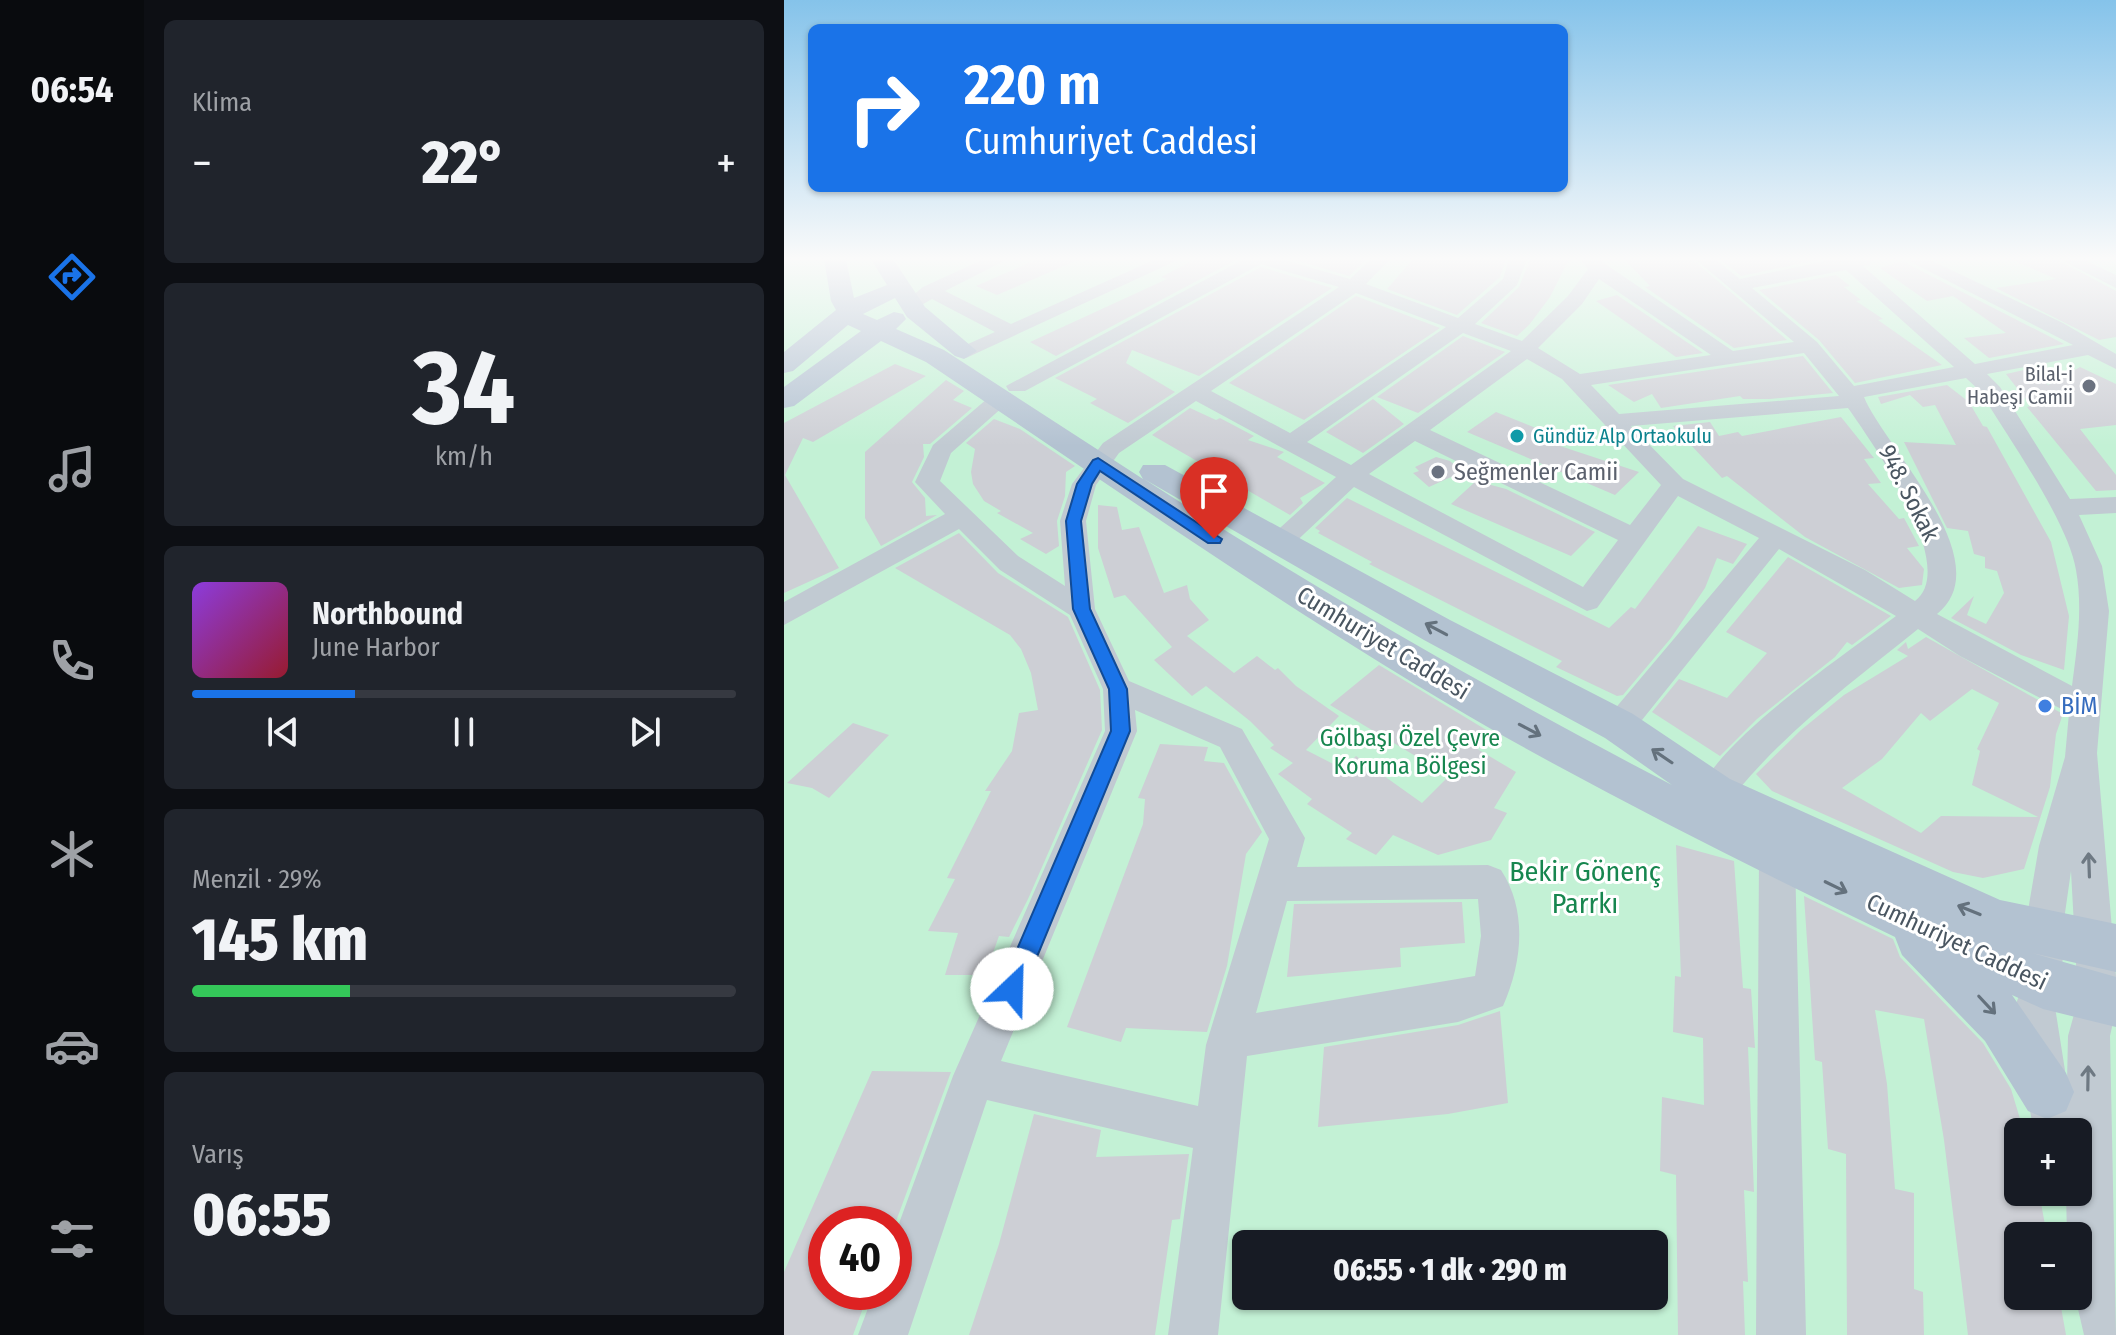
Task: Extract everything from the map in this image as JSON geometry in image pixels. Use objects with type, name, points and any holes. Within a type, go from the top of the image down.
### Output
[{"type":"main road","points":[[784,353],[809,321]]},
{"type":"main road","points":[[784,365],[830,321]]},
{"type":"main road","points":[[784,401],[894,321]]},
{"type":"main road","points":[[784,401],[869,358],[899,321]]},
{"type":"main road","name":"Cumhuriyet Caddesi","points":[[919,321],[1010,392],[1104,455],[1260,570],[1510,720],[1777,858],[1891,913],[2043,984],[2107,1001]]},
{"type":"main road","name":"Cumhuriyet Caddesi","points":[[921,321],[966,352],[1010,392]]},
{"type":"main road","name":"Cumhuriyet Caddesi","points":[[1104,455],[1279,543],[1619,726],[1715,792],[1997,922],[2105,945]]},
{"type":"main road","points":[[1891,913],[1956,972],[2003,1023],[2051,1112]]},
{"type":"street","points":[[955,321],[1011,332]]},
{"type":"street","points":[[966,352],[1034,321]]},
{"type":"street","points":[[1081,609],[1009,563],[927,482],[941,450],[1010,392],[1143,321]]},
{"type":"street","points":[[883,1335],[974,1076],[1115,751],[1122,714],[1118,689],[1081,609],[1073,521],[1084,484],[1104,455],[1301,321]]},
{"type":"street","points":[[1455,321],[1525,349],[1574,381],[1674,484],[1855,577],[1917,617],[2083,706]]},
{"type":"street","points":[[1293,441],[1466,321]]},
{"type":"street","points":[[1279,543],[1355,474],[1525,349],[1553,321]]},
{"type":"street","points":[[1676,321],[1728,357]]},
{"type":"street","name":"948. Sokak","points":[[1715,792],[1759,742],[1789,715],[1917,617],[1943,590],[1943,562],[1933,532],[1903,475],[1854,397],[1810,346],[1780,321]]},
{"type":"street","points":[[1921,321],[1989,387],[2063,508],[2106,611],[2083,706],[2081,753],[2063,817],[2043,934],[2043,984],[2035,1007],[2051,1112]]},
{"type":"street","points":[[2043,321],[2116,363]]},
{"type":"street","points":[[1574,381],[1810,346]]},
{"type":"street","points":[[1612,421],[1854,397],[1973,369],[2092,348]]},
{"type":"street","points":[[1196,392],[1355,474],[1587,601],[1674,484]]},
{"type":"street","points":[[1413,431],[1634,537]]},
{"type":"street","points":[[2063,508],[2116,505]]},
{"type":"street","points":[[784,615],[960,517]]},
{"type":"street","points":[[1619,726],[1775,536]]},
{"type":"street","points":[[1118,689],[1231,738],[1287,838],[1229,1038],[1193,1335]]},
{"type":"street","points":[[2081,753],[2102,815],[2107,1001],[2089,1036],[2087,1101],[2091,1222]]},
{"type":"street","points":[[1777,858],[1781,1335]]},
{"type":"street","points":[[1229,1038],[1458,1002],[1489,992],[1498,979],[1500,932],[1495,888],[1488,882],[1274,884]]},
{"type":"street","points":[[974,1076],[1217,1132]]},
{"type":"street","points":[[2092,1268],[2109,1335]]},
{"type":"green space","name":"Gölbaşı Özel Çevre Koruma Bölgesi","points":[[784,321],[2116,321],[2116,1335],[784,1335]]},
{"type":"building","points":[[1075,321],[1121,321],[1056,356],[1030,342]]},
{"type":"building","points":[[1160,321],[1282,321],[1199,376],[1132,350],[1126,363],[1175,392],[1128,423],[1090,403],[1097,399],[1055,378]]},
{"type":"building","points":[[1319,321],[1422,321],[1440,328],[1304,420],[1229,383]]},
{"type":"building","points":[[1483,321],[1532,321],[1517,336],[1481,323]]},
{"type":"building","points":[[1625,321],[1656,321],[1703,353],[1676,357]]},
{"type":"building","points":[[1695,321],[1765,321],[1787,340],[1734,348]]},
{"type":"building","points":[[1797,321],[1880,321],[1942,365],[1855,383],[1819,340]]},
{"type":"building","points":[[1989,321],[2020,321],[2064,344],[1989,358],[1964,338],[2006,333]]},
{"type":"building","points":[[2062,321],[2116,321],[2116,337],[2099,340]]},
{"type":"building","points":[[1463,336],[1505,352],[1418,413],[1377,397]]},
{"type":"building","points":[[1803,356],[1833,393],[1770,399],[1743,399],[1740,396],[1661,408],[1652,394],[1634,402],[1608,385]]},
{"type":"building","points":[[895,364],[926,376],[813,442],[803,438],[785,475],[839,568],[784,593],[784,423]]},
{"type":"building","points":[[2080,367],[2116,384],[2116,425],[2080,429],[2116,475],[2116,490],[2096,491],[2027,407],[2031,406],[2006,374],[2033,368],[2048,385]]},
{"type":"building","points":[[946,380],[964,391],[953,400],[972,408],[930,444],[923,444],[924,457],[912,482],[925,498],[926,516],[937,515],[881,546],[865,518],[865,452]]},
{"type":"building","points":[[1947,385],[1969,402],[1983,426],[1987,427],[2051,542],[2069,616],[2064,670],[2021,655],[1951,618],[1974,596],[1967,615],[1986,624],[2004,593],[1997,571],[1985,568],[1985,557],[1974,554],[1968,531],[1947,528],[1904,442],[1956,445],[1935,405],[1923,407],[1910,395],[1881,404],[1878,397]]},
{"type":"building","points":[[1373,399],[1404,424],[1363,453],[1326,432]]},
{"type":"building","points":[[1190,408],[1216,420],[1220,418],[1254,436],[1248,440],[1284,452],[1277,457],[1325,483],[1300,498],[1303,503],[1290,515],[1152,435]]},
{"type":"building","points":[[1496,412],[1566,440],[1560,446],[1639,472],[1615,495],[1467,432]]},
{"type":"building","points":[[1841,417],[1874,458],[1864,459],[1881,483],[1868,484],[1899,519],[1904,518],[1919,546],[1907,548],[1924,569],[1922,585],[1899,588],[1805,537],[1727,476],[1722,478],[1673,426],[1710,422],[1719,436],[1738,432],[1742,436]]},
{"type":"building","points":[[994,419],[1020,429],[1075,466],[1066,472],[1065,496],[1057,521],[1059,546],[1046,554],[1020,539],[1033,533],[997,513],[1001,511],[984,501],[973,484],[971,472],[975,449],[966,443]]},
{"type":"building","name":"Seğmenler Camii","points":[[1436,457],[1450,461],[1462,472],[1429,487],[1413,473],[1419,471],[1415,467]]},
{"type":"building","points":[[1476,481],[1506,489],[1595,532],[1571,556],[1451,504]]},
{"type":"building","points":[[1347,498],[1609,628],[1631,607],[1635,609],[1698,526],[1747,544],[1733,564],[1717,558],[1705,588],[1671,638],[1623,695],[1617,696],[1556,667],[1562,661],[1369,564],[1372,562],[1318,533],[1320,531],[1315,528]]},
{"type":"building","points":[[1098,505],[1117,507],[1122,530],[1139,527],[1164,593],[1187,585],[1190,599],[1209,620],[1187,636],[1234,673],[1257,656],[1275,670],[1278,668],[1296,686],[1339,716],[1306,750],[1343,769],[1356,756],[1422,803],[1449,776],[1330,705],[1379,665],[1488,731],[1474,747],[1516,772],[1494,808],[1507,813],[1491,840],[1438,855],[1393,835],[1376,855],[1346,839],[1352,833],[1307,804],[1312,799],[1278,774],[1293,763],[1270,748],[1274,745],[1250,721],[1206,686],[1192,696],[1154,660],[1172,647],[1125,595],[1114,598],[1098,548]]},
{"type":"building","points":[[959,533],[998,573],[1068,617],[1100,690],[1102,730],[1028,899],[1009,937],[999,936],[985,975],[945,975],[958,933],[928,931],[955,879],[947,878],[991,791],[985,791],[1012,751],[1019,713],[1038,710],[1031,673],[1021,649],[1010,635],[895,568]]},
{"type":"building","points":[[1788,557],[1891,616],[1852,645],[1847,642],[1835,657],[1757,719],[1720,756],[1652,712],[1679,679],[1727,698],[1767,653],[1726,632]]},
{"type":"building","points":[[1926,637],[2063,714],[2056,734],[2050,787],[2024,869],[1983,878],[1953,872],[1772,791],[1756,774],[1801,730],[1844,695],[1908,656],[1897,650],[1906,642],[1908,649]],"holes":[[[1972,689],[1999,703],[1977,749],[1980,751],[1972,785],[2038,817],[1941,816],[1921,833],[1842,788],[1882,759],[1921,713],[1930,721]]]},
{"type":"building","points":[[853,723],[889,735],[829,798],[812,788],[787,783]]},
{"type":"building","points":[[1160,744],[1208,747],[1204,761],[1224,763],[1262,832],[1246,854],[1227,966],[1207,1032],[1126,1028],[1121,1042],[1067,1027],[1143,824],[1145,799],[1138,798]]},
{"type":"building","points":[[1676,845],[1734,861],[1743,988],[1751,989],[1755,1048],[1748,1047],[1754,1192],[1744,1190],[1748,1282],[1743,1281],[1745,1335],[1678,1335],[1676,1175],[1660,1171],[1662,1097],[1704,1105],[1703,1038],[1673,1032],[1675,976],[1681,977]]},
{"type":"building","points":[[1804,896],[1893,939],[1900,957],[1983,1043],[2011,1089],[2020,1118],[2004,1118],[2004,1206],[2042,1206],[2044,1222],[2004,1222],[2004,1310],[2062,1310],[2066,1335],[1968,1335],[1944,1140],[1924,1019],[1875,1010],[1887,1084],[1895,1189],[1914,1193],[1914,1289],[1923,1292],[1924,1335],[1847,1335],[1846,1154],[1828,1149],[1822,1062],[1815,1060]]},
{"type":"building","points":[[1462,902],[1465,943],[1400,948],[1401,967],[1287,977],[1294,904]]},
{"type":"building","points":[[1500,1011],[1508,1103],[1448,1114],[1318,1127],[1324,1047],[1458,1025]]},
{"type":"building","points":[[872,1071],[951,1072],[902,1206],[813,1206]]},
{"type":"building","points":[[1034,1114],[1101,1130],[1096,1157],[1189,1154],[1180,1219],[1172,1220],[1155,1335],[969,1335],[999,1244]]},
{"type":"building","points":[[808,1217],[808,1310],[862,1310],[853,1335],[784,1335],[784,1272]]},
{"type":"place","name":"Bilal-i Habeşi Camii","points":[[2089,386]]},
{"type":"place","name":"Gündüz Alp Ortaokulu","points":[[1517,436]]},
{"type":"place","name":"Seğmenler Camii","points":[[1438,472]]},
{"type":"place","name":"BİM","points":[[2045,706]]},
{"type":"route","points":[[1012,989],[1100,787],[1121,731],[1118,689],[1081,609],[1073,521],[1084,484],[1098,463],[1214,539]]},
{"type":"park label","name":"Bekir Gönenç Parrkı","points":[[1585,887]]}]
